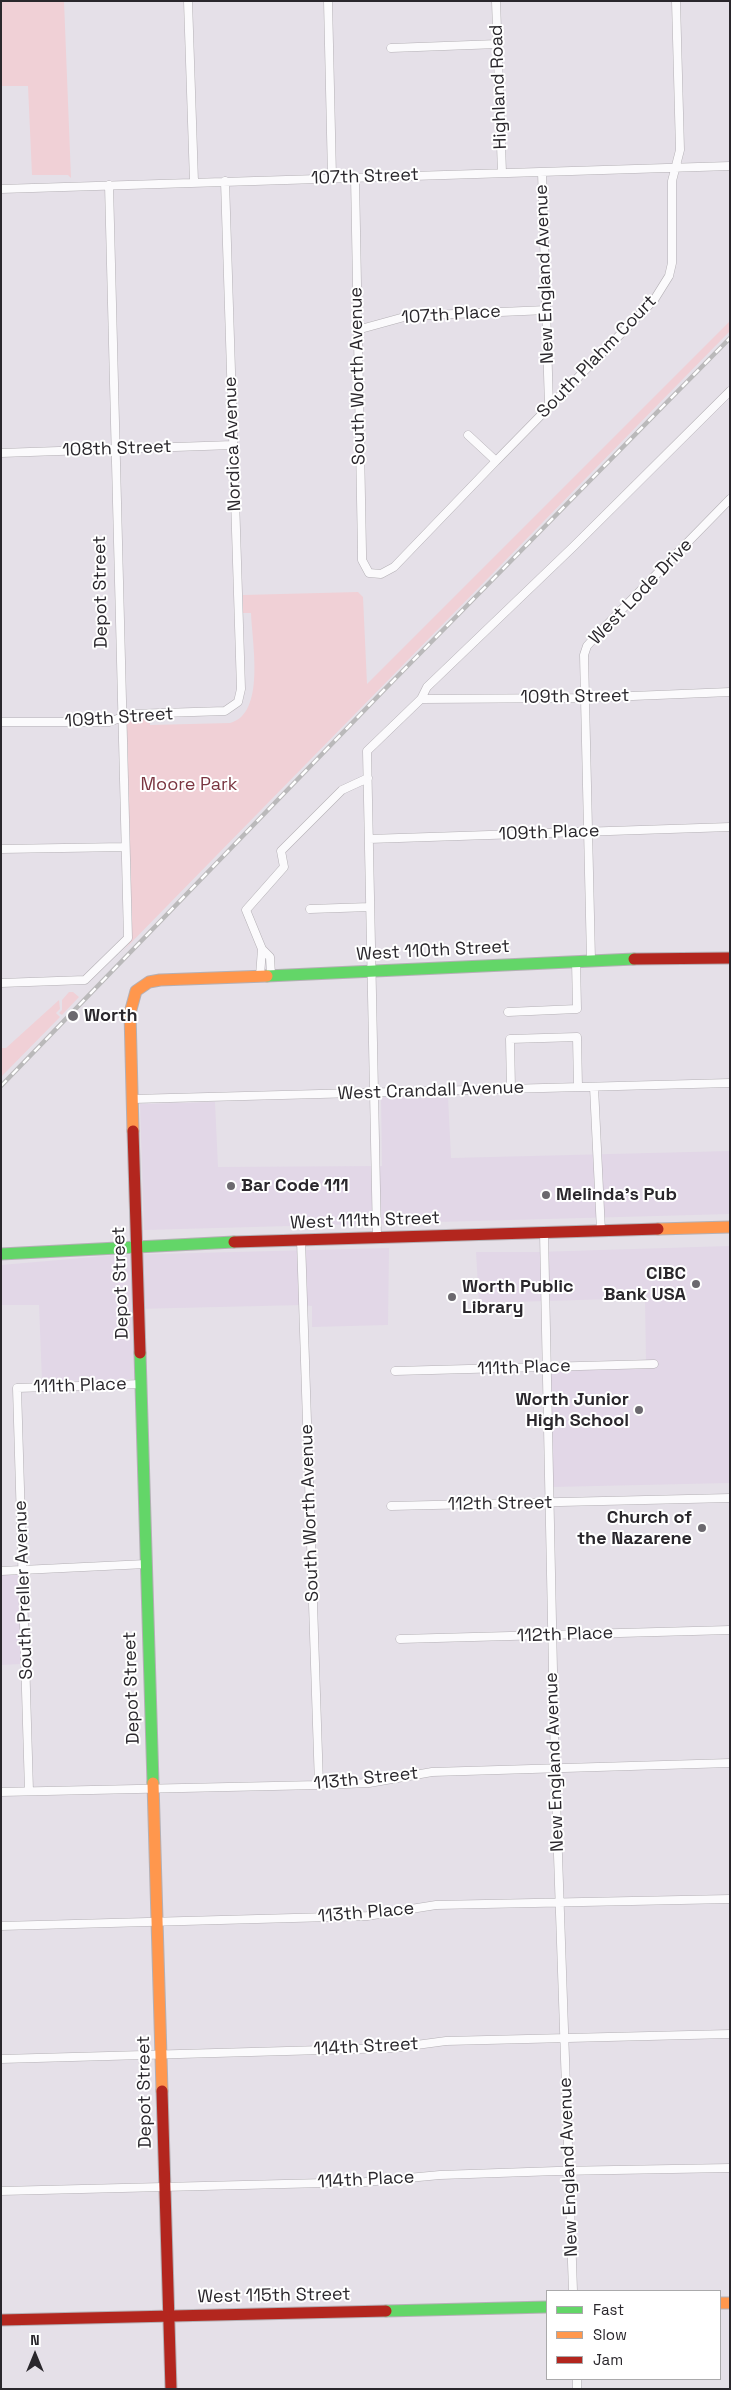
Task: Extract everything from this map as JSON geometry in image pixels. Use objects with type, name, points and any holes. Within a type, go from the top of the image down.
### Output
[{"type":"street","points":[[188,1],[194,182]]},
{"type":"street","points":[[328,1],[332,177]]},
{"type":"street","name":"Highland Road","points":[[496,1],[502,173]]},
{"type":"street","name":"South Plahm Court","points":[[369,573],[382,574],[394,567],[654,300],[670,276],[673,248],[672,180],[680,150],[676,1]]},
{"type":"street","points":[[391,48],[498,44]]},
{"type":"street","name":"107th Street","points":[[1,189],[332,177],[730,166]]},
{"type":"street","name":"New England Avenue","points":[[542,172],[549,407]]},
{"type":"street","name":"South Worth Avenue","points":[[355,177],[362,560],[369,573]]},
{"type":"street","name":"Nordica Avenue","points":[[225,181],[241,689],[236,706]]},
{"type":"street","name":"Depot Street","points":[[1,983],[85,980],[128,938],[109,185]]},
{"type":"street","name":"107th Place","points":[[357,330],[408,316],[547,310]]},
{"type":"street","points":[[377,1238],[367,751],[421,699],[427,686],[574,546],[730,391]]},
{"type":"street","points":[[468,435],[496,461]]},
{"type":"street","name":"108th Street","points":[[1,454],[233,446]]},
{"type":"street","name":"West Lode Drive","points":[[584,698],[583,665],[588,646],[730,499]]},
{"type":"street","name":"109th Street","points":[[421,699],[584,698],[730,692]]},
{"type":"street","points":[[584,698],[591,960]]},
{"type":"street","name":"109th Street","points":[[1,722],[109,722],[131,714],[225,712],[236,706]]},
{"type":"street","points":[[266,976],[270,958],[262,949],[246,910],[284,867],[282,851],[342,790],[368,778]]},
{"type":"street","name":"109th Place","points":[[369,838],[730,827]]},
{"type":"street","points":[[1,850],[125,847]]},
{"type":"street","points":[[310,910],[370,907]]},
{"type":"street","name":"West 110th Street","points":[[139,988],[146,983],[160,980],[458,969],[591,960],[730,958]]},
{"type":"street","points":[[508,1012],[577,1009],[576,961]]},
{"type":"street","name":"Depot Street","points":[[139,988],[130,1003],[170,2389]]},
{"type":"street","points":[[511,1089],[510,1039],[577,1037],[578,1087]]},
{"type":"street","name":"West Crandall Avenue","points":[[133,1098],[730,1083]]},
{"type":"street","points":[[594,1087],[601,1231]]},
{"type":"street","name":"West 111th Street","points":[[1,1254],[138,1246],[730,1227]]},
{"type":"street","name":"New England Avenue","points":[[544,1233],[548,1503],[555,1768],[573,2290]]},
{"type":"street","name":"South Worth Avenue","points":[[301,1240],[319,1785]]},
{"type":"street","name":"111th Place","points":[[394,1371],[654,1364]]},
{"type":"street","name":"111th Place","points":[[18,1388],[142,1384]]},
{"type":"street","name":"South Preller Avenue","points":[[18,1388],[30,1792]]},
{"type":"street","name":"112th Street","points":[[391,1506],[730,1498]]},
{"type":"street","points":[[1,1571],[146,1564]]},
{"type":"street","name":"112th Place","points":[[400,1639],[730,1630]]},
{"type":"street","name":"113th Street","points":[[1,1792],[319,1785],[369,1782],[432,1772],[730,1763]]},
{"type":"street","name":"113th Place","points":[[1,1926],[367,1916],[436,1905],[730,1899]]},
{"type":"street","name":"114th Street","points":[[1,2059],[394,2048],[446,2041],[730,2034]]},
{"type":"street","name":"114th Place","points":[[1,2191],[365,2182],[440,2175],[730,2168]]},
{"type":"street","name":"West 115th Street","points":[[1,2320],[546,2307]]},
{"type":"shaded area","points":[[448,1096],[451,1158],[730,1151],[730,1214],[144,1230],[140,1104],[215,1102],[218,1167],[382,1166],[381,1097]]},
{"type":"shaded area","points":[[730,1246],[730,1483],[552,1487],[549,1365],[646,1363],[645,1298],[479,1303],[476,1252]]},
{"type":"shaded area","points":[[389,1248],[388,1325],[312,1327],[312,1306],[303,1305],[134,1309],[137,1379],[42,1381],[39,1305],[1,1305],[1,1265],[117,1255]]},
{"type":"shaded area","points":[[20,1574],[21,1664],[1,1665],[1,1575]]},
{"type":"green space","points":[[1,1],[64,1],[71,178],[68,175],[32,175],[28,86],[1,86]]},
{"type":"green space","name":"Moore Park","points":[[730,321],[730,331],[122,952],[129,944],[132,928],[127,724],[133,719],[150,718],[150,725],[230,723],[241,717],[249,706],[253,692],[254,676],[251,613],[243,613],[243,595],[358,592],[363,597],[367,684]]},
{"type":"green space","points":[[69,992],[73,992],[79,997],[62,1015],[59,1013],[62,1010],[62,1000]]},
{"type":"green space","points":[[59,1000],[60,1009],[56,1013],[60,1017],[1,1077],[1,1048],[6,1048]]},
{"type":"railway","points":[[1,1086],[385,689],[730,338]]},
{"type":"traffic: fast","points":[[267,976],[634,959]]},
{"type":"traffic: fast","points":[[1,1254],[234,1242]]},
{"type":"traffic: fast","points":[[140,1353],[153,1783]]},
{"type":"traffic: fast","points":[[386,2311],[546,2307]]},
{"type":"traffic: slow","points":[[133,1131],[130,1013],[136,991],[149,982],[160,980],[267,976]]},
{"type":"traffic: slow","points":[[658,1229],[730,1227]]},
{"type":"traffic: slow","points":[[153,1783],[162,2091]]},
{"type":"traffic: slow","points":[[721,2303],[730,2303]]},
{"type":"traffic: jam","points":[[634,959],[730,958]]},
{"type":"traffic: jam","points":[[133,1131],[140,1353]]},
{"type":"traffic: jam","points":[[234,1242],[658,1229]]},
{"type":"traffic: jam","points":[[162,2091],[171,2389]]},
{"type":"traffic: jam","points":[[1,2320],[386,2311]]},
{"type":"place","name":"Worth","points":[[73,1016]]},
{"type":"place","name":"Bar Code 111","points":[[231,1186]]},
{"type":"place","name":"Melinda's Pub","points":[[546,1195]]},
{"type":"place","name":"CIBC Bank USA","points":[[696,1284]]},
{"type":"place","name":"Worth Public Library","points":[[452,1297]]},
{"type":"place","name":"Worth Junior High School","points":[[639,1410]]},
{"type":"place","name":"Church of the Nazarene","points":[[702,1528]]}]
